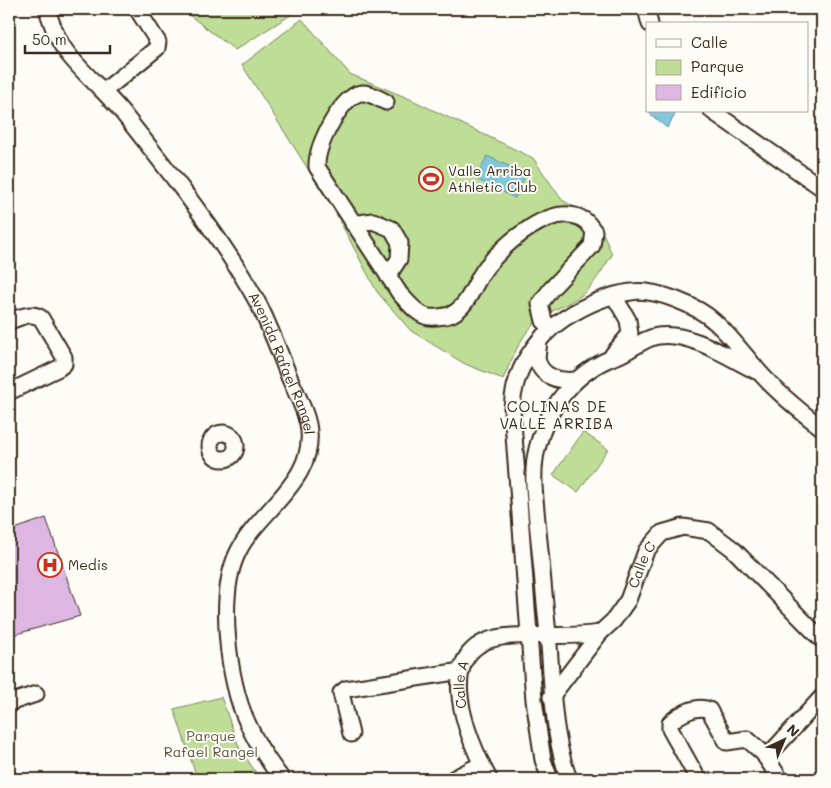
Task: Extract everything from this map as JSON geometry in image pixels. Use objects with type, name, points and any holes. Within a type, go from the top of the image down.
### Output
[{"type":"street","name":"Avenida Rafael Rangel","points":[[47,9],[64,49],[104,91],[174,178],[259,305],[308,423],[310,446],[304,464],[294,481],[238,551],[230,572],[227,591],[226,614],[234,679],[246,721],[259,746],[282,779]]},
{"type":"street","points":[[104,91],[158,48],[158,42],[137,9]]},
{"type":"street","points":[[646,9],[649,22]]},
{"type":"street","points":[[386,102],[367,93],[358,94],[348,101],[338,111],[318,154],[317,167],[400,294],[416,310],[429,318],[451,315],[465,303],[487,266],[522,232],[552,217],[570,216],[584,220],[594,231],[592,246],[551,289],[540,304],[544,321],[551,328]]},
{"type":"street","points":[[713,112],[822,188]]},
{"type":"street","points":[[353,224],[374,222],[392,229],[400,243],[399,259],[388,276]]},
{"type":"street","points":[[550,779],[543,760],[538,732],[512,409],[516,381],[530,353],[540,340],[551,328],[601,300],[633,291],[665,297],[694,307],[714,321],[749,358],[760,373],[822,428]]},
{"type":"street","points":[[570,779],[561,758],[551,697],[548,636],[534,488],[534,463],[536,449],[548,421],[563,394],[576,380],[609,358],[630,334],[628,320],[614,296]]},
{"type":"street","points":[[9,322],[35,314],[41,318],[64,357],[64,364],[9,392]]},
{"type":"street","points":[[609,358],[626,353],[644,341],[659,336],[691,339],[725,354],[760,373]]},
{"type":"street","points":[[540,340],[537,359],[546,373],[561,381],[576,380]]},
{"type":"street","name":"Calle C","points":[[551,697],[628,600],[646,551],[662,534],[683,527],[709,531],[733,549],[822,640]]},
{"type":"street","points":[[530,636],[584,636],[600,633]]},
{"type":"street","name":"Calle A","points":[[489,779],[462,713],[461,671],[463,661],[475,645],[511,636],[530,636]]},
{"type":"street","points":[[351,734],[341,693],[346,689],[461,671]]},
{"type":"street","points":[[9,703],[36,694]]},
{"type":"street","points":[[766,758],[822,697]]},
{"type":"street","points":[[698,779],[670,729],[670,723],[676,717],[700,708],[708,710],[727,742],[747,738],[766,758],[780,779]]},
{"type":"street","points":[[453,779],[482,764]]},
{"type":"green space","points":[[181,9],[300,9],[235,50]]},
{"type":"green space","name":"Valle Arriba Athletic Club","points":[[302,19],[350,74],[410,99],[533,158],[562,200],[589,216],[604,235],[612,255],[591,286],[582,295],[544,316],[533,325],[519,344],[503,379],[465,364],[411,331],[377,292],[334,210],[242,65]]},
{"type":"green space","points":[[583,432],[608,449],[578,492],[553,475]]},
{"type":"green space","name":"Parque Rafael Rangel","points":[[221,697],[239,747],[260,779],[198,779],[196,775],[174,709]]},
{"type":"water","points":[[674,112],[675,115],[667,128],[649,113]]},
{"type":"water","points":[[487,156],[526,174],[515,198],[476,179]]},
{"type":"building","points":[[46,518],[80,616],[9,636],[9,531]]},
{"type":"place","name":"Valle Arriba Athletic Club","points":[[431,179]]},
{"type":"place","name":"Medis","points":[[50,565]]},
{"type":"district","name":"COLINAS DE VALLE ARRIBA","points":[[557,416]]}]
